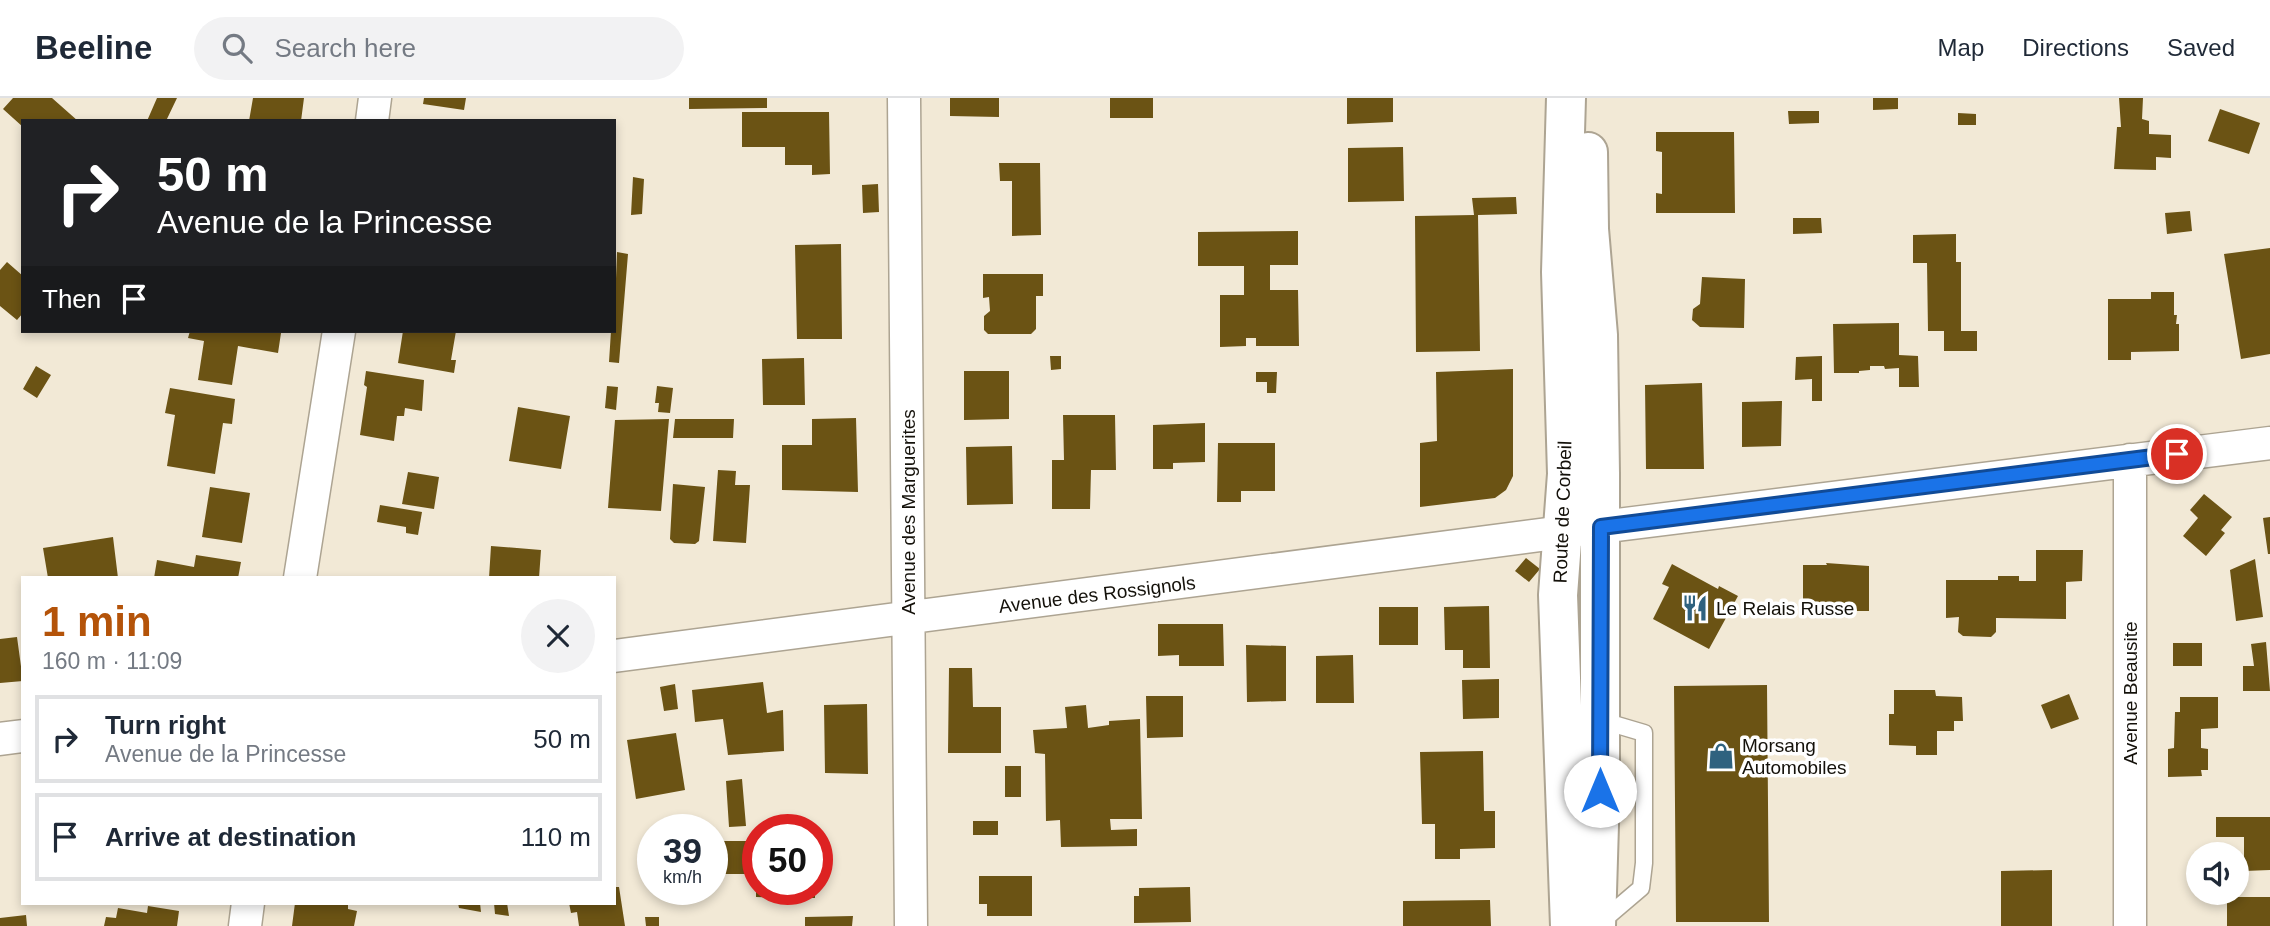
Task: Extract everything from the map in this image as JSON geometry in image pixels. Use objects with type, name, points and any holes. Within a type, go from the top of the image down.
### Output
[{"type":"main road","name":"Route de Corbeil","points":[[1566,98],[1561,272],[1567,474],[1581,530],[1600,720],[1597,926]]},
{"type":"main road","name":"Route de Corbeil","points":[[1570,926],[1558,594],[1581,530],[1598,335],[1589,229],[1587,98]]},
{"type":"street","points":[[372,119],[375,98]]},
{"type":"street","name":"Avenue des Marguerites","points":[[904,98],[911,926]]},
{"type":"street","points":[[300,576],[339,333]]},
{"type":"street","name":"Avenue des Rossignols","points":[[616,656],[2270,443]]},
{"type":"street","name":"Avenue Beausite","points":[[2130,460],[2130,926]]},
{"type":"street","points":[[0,739],[21,736]]},
{"type":"street","points":[[245,926],[248,905]]},
{"type":"building","points":[[13,98],[52,98],[76,119],[21,119],[21,125],[3,109]]},
{"type":"building","points":[[157,98],[177,98],[167,119],[148,119]]},
{"type":"building","points":[[253,98],[304,98],[301,119],[249,119]]},
{"type":"building","points":[[424,98],[466,98],[464,110],[423,104]]},
{"type":"building","points":[[689,98],[767,98],[767,108],[689,109]]},
{"type":"building","points":[[950,98],[999,98],[999,117],[950,116]]},
{"type":"building","points":[[1110,98],[1153,98],[1153,118],[1110,118]]},
{"type":"building","points":[[1347,98],[1393,98],[1393,122],[1347,124]]},
{"type":"building","points":[[1873,98],[1898,98],[1898,109],[1873,110]]},
{"type":"building","points":[[2119,98],[2143,98],[2142,119],[2149,121],[2149,134],[2171,135],[2171,158],[2156,157],[2156,170],[2114,169],[2117,127],[2121,127]]},
{"type":"building","points":[[2220,109],[2260,123],[2249,154],[2208,141]]},
{"type":"building","points":[[1788,111],[1819,111],[1819,123],[1789,124]]},
{"type":"building","points":[[742,112],[829,112],[830,174],[812,175],[812,165],[785,165],[785,147],[742,147]]},
{"type":"building","points":[[1958,113],[1976,114],[1976,125],[1958,125]]},
{"type":"building","points":[[1656,132],[1734,132],[1735,213],[1656,213],[1656,193],[1662,194],[1662,152],[1656,151]]},
{"type":"building","points":[[1403,147],[1404,201],[1348,202],[1348,148]]},
{"type":"building","points":[[999,163],[1040,163],[1041,235],[1012,236],[1012,181],[1000,181]]},
{"type":"building","points":[[633,177],[644,179],[642,214],[631,215]]},
{"type":"building","points":[[878,184],[879,212],[863,213],[862,185]]},
{"type":"building","points":[[1516,197],[1517,214],[1478,215],[1480,351],[1416,352],[1415,216],[1474,215],[1472,198]]},
{"type":"building","points":[[2190,211],[2192,231],[2167,234],[2165,213]]},
{"type":"building","points":[[1793,218],[1821,218],[1822,233],[1793,234]]},
{"type":"building","points":[[1298,231],[1298,265],[1270,265],[1270,290],[1298,290],[1299,346],[1256,346],[1256,338],[1246,338],[1246,346],[1220,347],[1220,295],[1244,295],[1244,266],[1198,266],[1198,232]]},
{"type":"building","points":[[1956,234],[1956,262],[1961,262],[1961,331],[1977,331],[1977,351],[1944,351],[1944,331],[1928,331],[1927,263],[1913,263],[1913,235]]},
{"type":"building","points":[[841,244],[842,339],[797,339],[795,245]]},
{"type":"building","points":[[2270,248],[2270,354],[2241,359],[2224,254]]},
{"type":"building","points":[[617,252],[628,254],[619,363],[609,362],[611,333],[616,333]]},
{"type":"building","points":[[7,262],[21,274],[21,315],[17,320],[0,306],[0,270]]},
{"type":"building","points":[[983,274],[1043,274],[1043,296],[1036,296],[1036,329],[1031,334],[988,334],[984,330],[984,316],[990,311],[989,297],[983,298]]},
{"type":"building","points":[[1702,277],[1745,279],[1744,328],[1700,327],[1692,320],[1693,309],[1700,304]]},
{"type":"building","points":[[2151,292],[2174,292],[2174,315],[2177,315],[2176,324],[2179,324],[2179,351],[2131,352],[2131,360],[2108,360],[2108,299],[2151,299]]},
{"type":"building","points":[[1899,323],[1899,355],[1918,356],[1919,387],[1899,387],[1899,368],[1870,366],[1870,370],[1859,373],[1834,373],[1833,324]]},
{"type":"building","points":[[189,333],[281,333],[278,353],[238,346],[232,385],[198,380],[204,341],[188,338]]},
{"type":"building","points":[[403,333],[456,333],[451,360],[456,360],[454,373],[398,363]]},
{"type":"building","points":[[1050,356],[1061,356],[1061,369],[1051,370]]},
{"type":"building","points":[[1822,356],[1822,401],[1812,401],[1812,379],[1795,380],[1796,357]]},
{"type":"building","points":[[804,358],[805,405],[763,405],[762,359]]},
{"type":"building","points":[[36,366],[51,375],[37,398],[23,389]]},
{"type":"building","points":[[1513,369],[1513,476],[1506,490],[1495,498],[1420,507],[1420,443],[1437,441],[1436,372]]},
{"type":"building","points":[[366,371],[424,380],[422,411],[405,408],[404,416],[397,416],[394,441],[360,435],[367,387],[364,385]]},
{"type":"building","points":[[964,371],[1009,371],[1009,419],[964,420]]},
{"type":"building","points":[[1256,372],[1277,372],[1276,393],[1267,393],[1267,382],[1256,382]]},
{"type":"building","points":[[1702,383],[1704,469],[1646,469],[1645,385]]},
{"type":"building","points":[[607,386],[618,387],[616,410],[605,408]]},
{"type":"building","points":[[657,386],[673,388],[670,413],[658,412],[659,403],[655,403]]},
{"type":"building","points":[[170,388],[235,399],[232,424],[223,423],[215,474],[167,466],[175,415],[165,413]]},
{"type":"building","points":[[1782,401],[1781,446],[1742,447],[1742,402]]},
{"type":"building","points":[[518,407],[570,416],[561,469],[509,461]]},
{"type":"building","points":[[1063,415],[1115,415],[1116,470],[1091,470],[1090,509],[1052,509],[1052,460],[1064,460]]},
{"type":"building","points":[[856,418],[858,492],[782,490],[782,445],[812,445],[812,419]]},
{"type":"building","points":[[669,419],[661,511],[608,508],[615,420]]},
{"type":"building","points":[[675,419],[734,419],[733,438],[673,438]]},
{"type":"building","points":[[1205,423],[1205,462],[1173,463],[1173,469],[1153,469],[1153,425]]},
{"type":"building","points":[[1218,443],[1275,443],[1275,491],[1241,491],[1241,502],[1217,502]]},
{"type":"building","points":[[1012,446],[1013,504],[967,505],[966,447]]},
{"type":"building","points":[[718,470],[736,471],[735,485],[750,485],[746,543],[713,541]]},
{"type":"building","points":[[408,472],[439,477],[434,509],[402,504]]},
{"type":"building","points":[[673,484],[705,487],[699,541],[695,544],[674,543],[670,539]]},
{"type":"building","points":[[210,487],[250,493],[242,543],[202,537]]},
{"type":"building","points":[[2204,494],[2232,517],[2221,530],[2225,533],[2206,556],[2183,536],[2198,518],[2190,510]]},
{"type":"building","points":[[380,505],[422,512],[418,535],[406,533],[406,527],[377,522]]},
{"type":"building","points":[[2270,517],[2270,554],[2268,554],[2263,518]]},
{"type":"building","points":[[113,537],[118,576],[48,576],[43,548]]},
{"type":"building","points":[[491,546],[541,550],[539,576],[489,576]]},
{"type":"building","points":[[2036,550],[2083,550],[2082,581],[2066,582],[2066,619],[1996,618],[1996,632],[1991,637],[1963,636],[1958,632],[1959,617],[1946,618],[1946,580],[1998,580],[1998,576],[2019,576],[2019,581],[2036,581]]},
{"type":"building","points":[[196,555],[241,562],[238,576],[154,576],[157,560],[194,567]]},
{"type":"building","points":[[1526,558],[1540,569],[1529,582],[1515,571]]},
{"type":"building","points":[[2255,559],[2263,617],[2236,621],[2230,570]]},
{"type":"building","points":[[1826,563],[1869,566],[1869,611],[1828,615],[1823,611],[1803,611],[1803,565],[1827,565]]},
{"type":"building","name":"Le Relais Russe","points":[[1672,564],[1718,589],[1719,586],[1738,596],[1709,649],[1653,619],[1669,587],[1662,584]]},
{"type":"building","points":[[1489,606],[1490,668],[1463,668],[1463,650],[1445,650],[1444,607]]},
{"type":"building","points":[[1379,607],[1418,607],[1418,645],[1379,645]]},
{"type":"building","points":[[1158,624],[1223,624],[1224,666],[1179,666],[1179,655],[1158,656]]},
{"type":"building","points":[[17,637],[21,681],[0,683],[0,639]]},
{"type":"building","points":[[2266,642],[2270,691],[2243,691],[2243,666],[2254,666],[2251,644]]},
{"type":"building","points":[[2173,643],[2202,643],[2202,666],[2173,666]]},
{"type":"building","points":[[1246,645],[1286,646],[1286,701],[1247,702]]},
{"type":"building","points":[[1353,655],[1354,703],[1316,703],[1316,656]]},
{"type":"building","points":[[949,668],[972,668],[973,707],[1001,707],[1001,753],[948,753]]},
{"type":"building","points":[[1499,679],[1499,718],[1463,719],[1462,680]]},
{"type":"building","points":[[763,682],[767,713],[783,710],[784,751],[728,755],[723,719],[695,722],[692,690]]},
{"type":"building","points":[[675,684],[678,709],[664,711],[660,687]]},
{"type":"building","name":"Morsang Automobiles","points":[[1767,685],[1769,922],[1676,922],[1674,686]]},
{"type":"building","points":[[1894,690],[1935,690],[1936,696],[1962,697],[1963,721],[1954,721],[1954,731],[1937,731],[1937,755],[1916,755],[1916,746],[1889,745],[1889,714],[1894,714]]},
{"type":"building","points":[[2069,694],[2079,719],[2051,729],[2041,705]]},
{"type":"building","points":[[1146,696],[1183,696],[1183,737],[1147,738]]},
{"type":"building","points":[[2180,697],[2218,697],[2218,728],[2201,729],[2201,748],[2208,749],[2208,770],[2201,770],[2202,776],[2168,777],[2168,749],[2174,748],[2175,712],[2180,712]]},
{"type":"building","points":[[867,704],[868,774],[825,773],[824,705]]},
{"type":"building","points":[[1086,705],[1088,728],[1109,725],[1109,721],[1140,719],[1142,819],[1110,819],[1111,830],[1137,829],[1137,846],[1061,847],[1060,820],[1046,821],[1045,754],[1035,753],[1033,730],[1067,728],[1065,707]]},
{"type":"building","points":[[676,733],[685,790],[636,799],[627,740]]},
{"type":"building","points":[[1483,751],[1484,811],[1495,811],[1495,848],[1460,849],[1460,859],[1435,859],[1435,824],[1422,824],[1420,752]]},
{"type":"building","points":[[1005,766],[1021,766],[1021,797],[1005,797]]},
{"type":"building","points":[[742,779],[745,814],[742,814],[742,826],[729,827],[726,781]]},
{"type":"building","points":[[2216,817],[2270,817],[2270,870],[2249,871],[2249,842],[2244,842],[2244,837],[2216,837]]},
{"type":"building","points":[[973,821],[998,821],[998,835],[973,835]]},
{"type":"building","points":[[728,841],[742,841],[742,874],[728,874]]},
{"type":"building","points":[[2052,870],[2052,926],[2001,926],[2001,871]]},
{"type":"building","points":[[979,876],[1032,876],[1032,916],[987,916],[987,904],[979,904]]},
{"type":"building","points":[[616,887],[619,887],[625,926],[579,926],[577,912],[571,913],[569,905],[616,905]]},
{"type":"building","points":[[1190,887],[1191,922],[1134,923],[1134,896],[1139,896],[1139,888]]},
{"type":"building","points":[[2249,897],[2270,897],[2270,926],[2227,926],[2227,905],[2249,905]]},
{"type":"building","points":[[1490,900],[1491,926],[1403,926],[1403,901]]},
{"type":"building","points":[[295,905],[348,905],[348,909],[357,911],[354,926],[292,926]]},
{"type":"building","points":[[458,905],[480,905],[481,912],[459,908]]},
{"type":"building","points":[[494,905],[507,905],[509,916],[495,914]]},
{"type":"building","points":[[148,906],[179,911],[177,926],[104,926],[106,917],[116,918],[118,908],[147,913]]},
{"type":"building","points":[[26,915],[27,926],[0,926],[0,918]]},
{"type":"building","points":[[853,916],[852,926],[805,926],[805,917]]},
{"type":"building","points":[[645,917],[659,917],[659,926],[646,926]]},
{"type":"place","name":"Le Relais Russe","points":[[1695,608]]},
{"type":"place","name":"Morsang Automobiles","points":[[1721,756]]},
{"type":"route","points":[[1600,791],[1601,527],[2177,454]]}]
